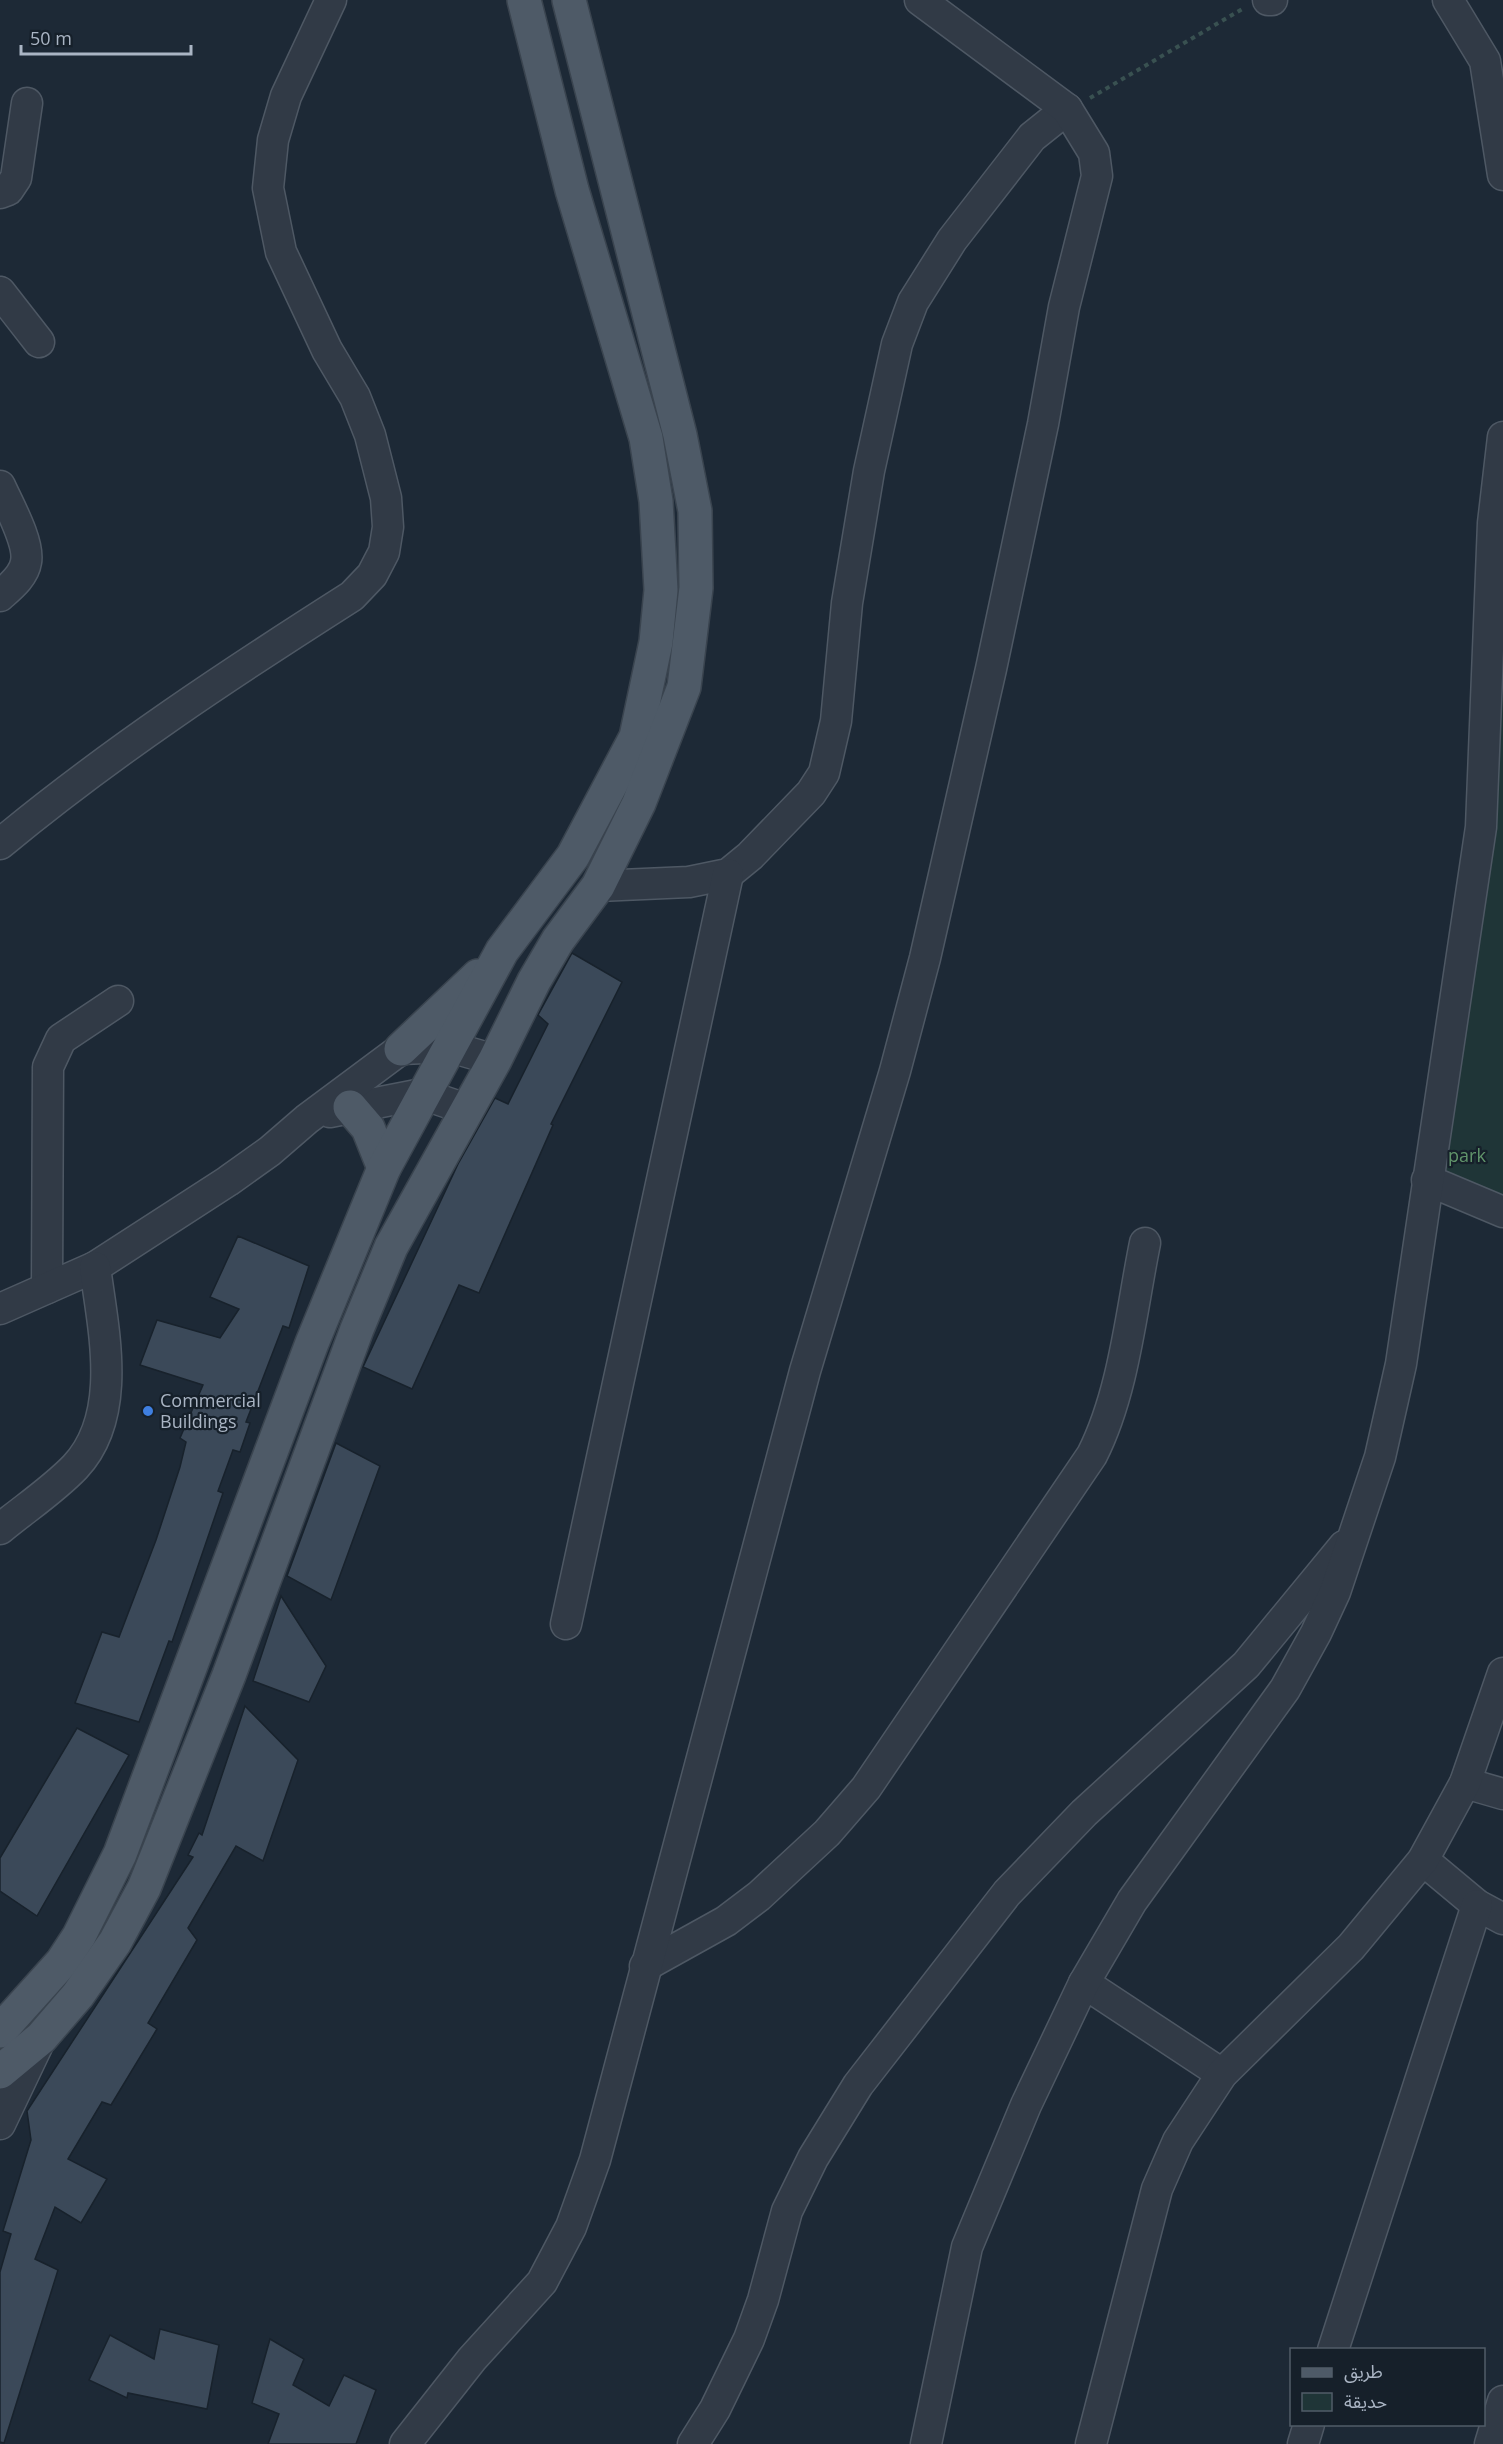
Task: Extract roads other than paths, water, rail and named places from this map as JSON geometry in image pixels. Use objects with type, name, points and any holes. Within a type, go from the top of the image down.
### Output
[{"type":"main road","points":[[0,2031],[62,1962],[79,1936],[120,1854],[312,1343],[384,1168],[422,1094],[502,951],[573,856],[636,737],[656,642],[661,590],[656,501],[646,438],[572,190],[524,0]]},
{"type":"main road","points":[[0,2072],[41,2038],[78,1995],[115,1942],[144,1888],[229,1675],[357,1329],[391,1247],[558,940],[598,886],[639,803],[684,687],[696,588],[695,511],[680,435],[568,0]]},
{"type":"main road","points":[[646,438],[680,435]]},
{"type":"main road","points":[[401,1049],[502,951]]},
{"type":"main road","points":[[350,1107],[368,1128],[384,1168]]},
{"type":"street","points":[[0,844],[91,772],[186,704],[352,596],[372,575],[384,552],[388,527],[387,507],[370,435],[355,397],[327,350],[281,252],[268,188],[273,140],[286,96],[331,0]]},
{"type":"street","points":[[405,2444],[472,2360],[542,2282],[571,2227],[595,2160],[625,2055],[645,1966],[805,1371],[895,1071],[962,802],[1043,424],[1064,307],[1097,176],[1094,153],[1067,110],[920,0]]},
{"type":"street","points":[[1448,0],[1485,61],[1503,175]]},
{"type":"street","points":[[0,194],[9,190],[16,177],[27,103]]},
{"type":"street","points":[[598,886],[689,882],[728,874],[750,856],[811,794],[824,773],[836,721],[845,613],[869,471],[897,344],[914,302],[952,240],[1032,136],[1067,110]]},
{"type":"street","points":[[0,292],[39,342]]},
{"type":"street","points":[[926,2444],[967,2247],[1026,2105],[1084,1983],[1132,1901],[1285,1689],[1335,1592],[1380,1457],[1401,1364],[1481,827],[1492,534],[1503,437]]},
{"type":"street","points":[[0,486],[26,548],[26,563],[18,578],[0,596]]},
{"type":"street","points":[[566,1624],[728,874]]},
{"type":"street","points":[[47,1288],[48,1067],[61,1039],[118,1001]]},
{"type":"street","points":[[0,1309],[95,1267],[270,1151],[307,1119],[401,1049],[450,1047],[495,1059]]},
{"type":"street","points":[[307,1119],[350,1107],[422,1094],[466,1109]]},
{"type":"street","points":[[1427,1180],[1503,1212]]},
{"type":"street","points":[[645,1966],[726,1921],[759,1896],[827,1833],[866,1788],[992,1606],[1092,1455],[1102,1435],[1113,1406],[1144,1243]]},
{"type":"street","points":[[0,1529],[75,1467],[90,1445],[100,1417],[108,1381],[95,1267]]},
{"type":"street","points":[[693,2444],[715,2409],[749,2339],[763,2300],[787,2211],[813,2158],[858,2085],[1007,1893],[1084,1813],[1246,1665],[1353,1534]]},
{"type":"street","points":[[1091,2444],[1157,2189],[1178,2141],[1222,2074],[1351,1947],[1423,1860],[1465,1783],[1503,1673]]},
{"type":"street","points":[[1465,1783],[1503,1794]]},
{"type":"street","points":[[1423,1860],[1477,1905],[1503,1919]]},
{"type":"street","points":[[1334,2348],[1477,1905]]},
{"type":"street","points":[[1084,1983],[1222,2074]]},
{"type":"street","points":[[0,2124],[41,2038]]},
{"type":"street","points":[[1490,2444],[1503,2401]]},
{"type":"street","points":[[1303,2444],[1308,2426]]},
{"type":"place","name":"Commercial Buildings","points":[[148,1411]]},
{"type":"park label","name":"park","points":[[1467,1156]]}]
